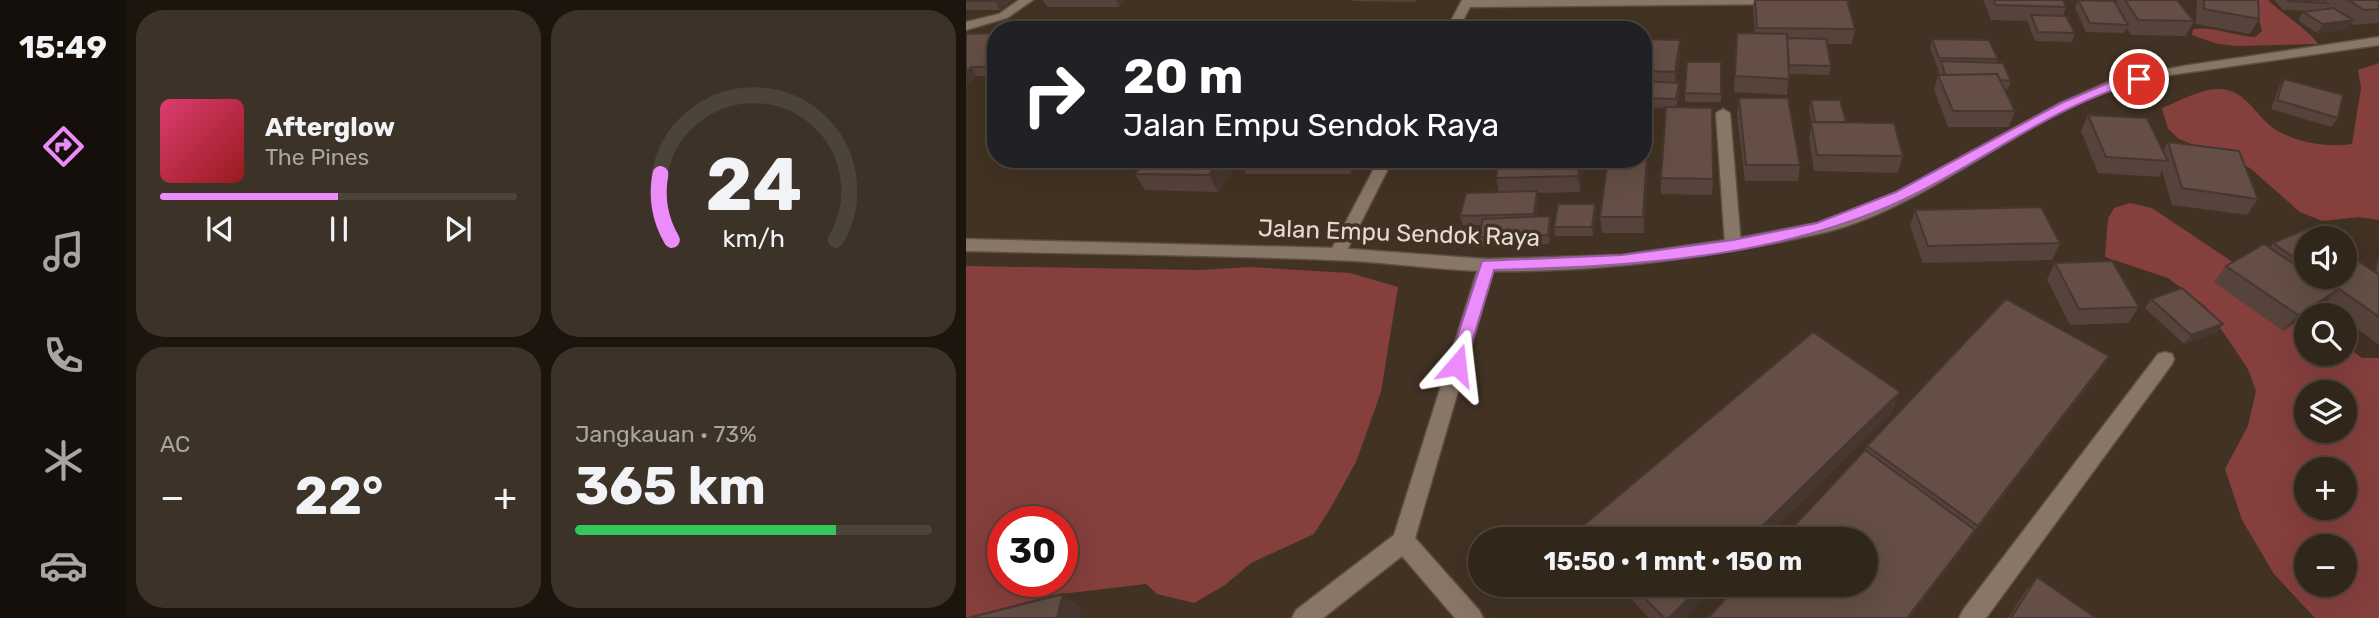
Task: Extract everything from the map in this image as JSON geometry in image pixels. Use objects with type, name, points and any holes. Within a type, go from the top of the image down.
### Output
[{"type":"street","points":[[966,26],[1003,16],[1027,0]]},
{"type":"street","points":[[1457,21],[1467,2],[1786,1]]},
{"type":"street","name":"Jalan Empu Sendok Raya","points":[[966,245],[1337,254],[1404,261],[1488,265],[1622,261],[1733,245],[1820,228],[1856,215],[1900,195],[2065,106],[2117,83],[2183,69],[2379,41]]},
{"type":"street","points":[[1723,113],[1733,245]]},
{"type":"street","points":[[1337,254],[1381,168]]},
{"type":"street","points":[[1304,618],[1404,541],[1488,265]]},
{"type":"street","points":[[1971,618],[2165,359]]},
{"type":"street","points":[[1404,541],[1471,618]]},
{"type":"shaded area","points":[[2205,0],[2268,0],[2309,33],[2318,44],[2237,46],[2218,44],[2192,35],[2193,29],[2201,28],[2255,37],[2262,31],[2258,16]]},
{"type":"shaded area","points":[[2379,63],[2379,220],[2359,217],[2322,221],[2300,212],[2250,168],[2179,139],[2168,129],[2162,108],[2204,91],[2228,90],[2244,99],[2270,126],[2286,135],[2324,145],[2352,144],[2361,88],[2358,70]]},
{"type":"shaded area","points":[[2130,203],[2152,208],[2273,289],[2294,307],[2294,366],[2357,366],[2357,354],[2362,358],[2379,358],[2379,618],[2315,618],[2295,597],[2357,597],[2357,534],[2294,534],[2294,595],[2274,574],[2242,520],[2225,469],[2248,426],[2256,391],[2248,369],[2206,307],[2168,278],[2105,257],[2108,219],[2114,208]]},
{"type":"shaded area","points":[[966,266],[1201,270],[1249,267],[1350,273],[1398,287],[1381,392],[1356,462],[1314,534],[1251,563],[1225,585],[1194,603],[1157,594],[1146,584],[1078,592],[1078,506],[987,506],[987,597],[1045,597],[966,618]]},
{"type":"building","points":[[1755,0],[1847,0],[1855,29],[1757,28]]},
{"type":"building","points":[[1994,0],[2063,0],[2066,7],[1995,5]]},
{"type":"building","points":[[2078,0],[2114,1],[2128,25],[2090,23]]},
{"type":"building","points":[[2125,0],[2177,0],[2194,21],[2138,20]]},
{"type":"building","points":[[2204,0],[2258,0],[2259,19],[2204,9]]},
{"type":"building","points":[[2324,0],[2327,3],[2288,1]]},
{"type":"building","points":[[2348,0],[2379,0],[2379,9],[2364,10]]},
{"type":"building","points":[[2333,8],[2353,20],[2323,24],[2303,12]]},
{"type":"building","points":[[2031,15],[2066,16],[2075,33],[2038,32]]},
{"type":"building","points":[[987,33],[987,67],[971,67],[966,72],[966,34]]},
{"type":"building","points":[[1737,33],[1787,34],[1789,79],[1735,76]]},
{"type":"building","points":[[1787,38],[1826,39],[1831,66],[1789,65]]},
{"type":"building","points":[[1652,39],[1680,40],[1675,72],[1652,71]]},
{"type":"building","points":[[1932,39],[1989,40],[1998,59],[1939,58]]},
{"type":"building","points":[[1941,61],[2003,63],[2011,81],[2000,80],[1997,74],[1945,75]]},
{"type":"building","points":[[1687,62],[1721,62],[1721,94],[1685,93]]},
{"type":"building","points":[[1997,74],[2015,111],[1953,111],[1938,75]]},
{"type":"building","points":[[2284,79],[2343,95],[2338,118],[2277,100]]},
{"type":"building","points":[[1652,82],[1679,83],[1676,99],[1652,98]]},
{"type":"building","points":[[1739,98],[1788,98],[1800,165],[1746,165]]},
{"type":"building","points":[[1811,100],[1840,100],[1846,122],[1815,122]]},
{"type":"building","points":[[1666,107],[1712,108],[1713,179],[1661,178]]},
{"type":"building","points":[[2088,115],[2147,118],[2168,161],[2106,157]]},
{"type":"building","points":[[1811,122],[1894,123],[1903,156],[1817,155]]},
{"type":"building","points":[[2168,142],[2239,151],[2258,199],[2182,188]]},
{"type":"building","points":[[1140,168],[1214,168],[1209,175],[1135,174]]},
{"type":"building","points":[[1498,168],[1579,168],[1578,176],[1496,178]]},
{"type":"building","points":[[1607,168],[1646,168],[1643,217],[1600,217]]},
{"type":"building","points":[[1537,191],[1534,214],[1460,216],[1466,193]]},
{"type":"building","points":[[1558,204],[1595,204],[1592,227],[1554,227]]},
{"type":"building","points":[[2041,207],[2060,243],[1928,246],[1915,210]]},
{"type":"building","points":[[1550,216],[1548,235],[1479,237],[1483,219]]},
{"type":"building","points":[[2294,234],[2294,258],[2273,243]]},
{"type":"building","points":[[2264,244],[2294,264],[2294,289],[2336,291],[2317,303],[2294,303],[2294,312],[2226,266]]},
{"type":"building","points":[[2357,260],[2379,275],[2379,317],[2339,289],[2357,289]]},
{"type":"building","points":[[2112,261],[2139,307],[2079,309],[2055,263]]},
{"type":"building","points":[[2182,288],[2223,324],[2191,335],[2151,299]]},
{"type":"building","points":[[2006,299],[2109,356],[1978,526],[1867,446]]},
{"type":"building","points":[[1813,332],[1900,392],[1761,527],[1582,527]]},
{"type":"building","points":[[1865,450],[1975,530],[1907,618],[1708,618],[1727,597],[1878,597],[1878,527],[1793,527]]},
{"type":"building","points":[[2037,577],[2096,618],[2011,618]]},
{"type":"building","points":[[1051,597],[1062,597],[1057,618],[968,618]]},
{"type":"building","points":[[1644,597],[1690,597],[1669,618],[1664,618]]},
{"type":"route","points":[[1457,365],[1488,265],[1622,261],[1733,245],[1820,228],[1900,195],[2065,106],[2117,83],[2139,79]]}]
